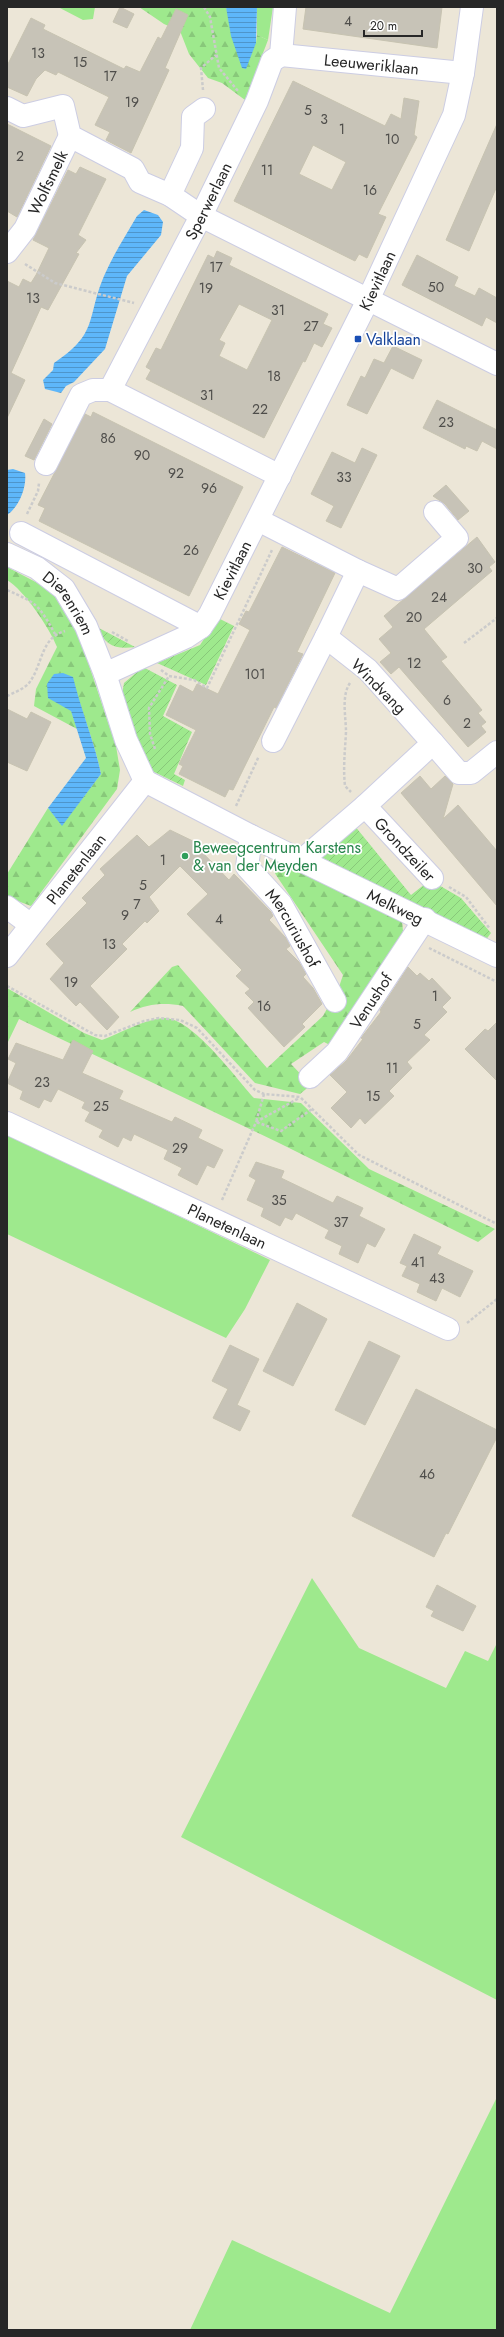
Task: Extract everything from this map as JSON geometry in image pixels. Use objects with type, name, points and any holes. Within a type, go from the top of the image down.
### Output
[{"type":"street","points":[[281,55],[285,7]]},
{"type":"street","name":"Kievitlaan","points":[[105,674],[186,638],[201,627],[210,614],[368,300],[454,115],[463,73],[472,7]]},
{"type":"street","name":"Leeuweriklaan","points":[[281,55],[463,73]]},
{"type":"street","name":"Sperwerlaan","points":[[110,390],[201,216],[257,101],[272,61],[281,55]]},
{"type":"street","points":[[7,108],[23,116],[63,106],[70,136],[133,169],[140,182],[170,195],[201,216],[497,364]]},
{"type":"street","points":[[170,195],[192,148],[192,117],[204,109]]},
{"type":"street","name":"Wolfsmelk","points":[[13,256],[16,225],[70,136]]},
{"type":"street","points":[[46,464],[82,395],[93,390],[110,390],[280,476]]},
{"type":"street","points":[[258,520],[358,571],[398,589],[457,538],[435,512]]},
{"type":"street","points":[[23,526],[201,627]]},
{"type":"street","name":"Dierenriem","points":[[7,554],[37,568],[64,589],[86,626],[105,674]]},
{"type":"street","points":[[273,741],[358,571]]},
{"type":"street","name":"Windvang","points":[[326,637],[368,670],[459,773],[471,773],[497,752]]},
{"type":"street","points":[[105,674],[126,740],[144,781]]},
{"type":"street","points":[[302,860],[365,806],[433,743]]},
{"type":"street","name":"Melkweg","points":[[144,781],[251,836],[425,919],[497,956]]},
{"type":"street","name":"Planetenlaan","points":[[7,956],[144,781]]},
{"type":"street","name":"Grondzeiler","points":[[365,806],[432,878]]},
{"type":"street","name":"Mercuriushof","points":[[251,836],[247,867],[281,904],[335,1001]]},
{"type":"street","points":[[7,907],[31,925]]},
{"type":"street","name":"Venushof","points":[[310,1077],[337,1052],[425,919]]},
{"type":"street","name":"Planetenlaan","points":[[7,1123],[448,1329]]},
{"type":"path","points":[[204,7],[210,17],[219,68],[243,97]]},
{"type":"path","points":[[204,109],[201,68],[216,55]]},
{"type":"path","points":[[13,256],[55,283],[92,293],[127,300]]},
{"type":"path","points":[[23,526],[38,491],[41,469],[46,464]]},
{"type":"path","points":[[7,590],[33,601],[55,634]]},
{"type":"path","points":[[464,643],[497,618]]},
{"type":"path","points":[[365,806],[344,786],[342,762],[346,732],[345,702],[349,684],[368,670]]},
{"type":"path","points":[[156,752],[150,734],[149,708],[169,676]]},
{"type":"path","points":[[228,823],[268,737],[273,741]]},
{"type":"path","name":"Grondzeiler","points":[[432,878],[466,897],[492,933]]},
{"type":"path","points":[[7,986],[95,1035],[105,1036],[152,1020],[180,1020],[197,1028],[255,1090],[264,1094],[300,1097],[359,1155],[497,1224]]},
{"type":"path","points":[[214,1220],[256,1122],[264,1094]]},
{"type":"path","points":[[256,1122],[300,1097]]},
{"type":"path","points":[[256,1122],[281,1131],[312,1109]]},
{"type":"path","points":[[448,1329],[466,1324],[497,1299]]},
{"type":"green space","points":[[58,7],[95,7],[93,19],[83,20]]},
{"type":"green space","points":[[139,7],[226,7],[229,16],[256,43],[257,35],[268,40],[245,100],[222,83],[208,78],[189,54],[180,31],[164,24]]},
{"type":"green space","points":[[257,7],[273,7],[268,40],[257,35]]},
{"type":"green space","points":[[7,567],[49,589],[70,616],[84,650],[116,746],[120,770],[117,789],[31,906],[7,897],[7,874],[48,808],[62,825],[101,774],[95,749],[72,677],[71,710],[77,729],[34,706],[36,689],[57,647],[49,630],[36,610],[21,592],[7,580]]},
{"type":"green space","points":[[218,618],[234,626],[206,685],[157,663],[200,645]]},
{"type":"green space","points":[[97,627],[135,647],[122,648],[112,645],[103,638]]},
{"type":"green space","points":[[143,667],[177,685],[163,716],[192,732],[174,774],[185,780],[183,786],[150,770],[121,700],[124,683]]},
{"type":"green space","points":[[354,825],[411,895],[430,880],[461,898],[491,933],[485,941],[323,858],[323,851]]},
{"type":"green space","points":[[277,862],[402,921],[403,931],[391,958],[334,1047],[324,1042],[291,1064],[311,1085],[300,1094],[255,1083],[183,1006],[156,1004],[130,1012],[172,967],[178,965],[267,1068],[323,1016],[339,987],[343,975],[276,875],[272,867]]},
{"type":"green space","points":[[7,988],[84,1033],[102,1040],[155,1019],[163,1018],[174,1020],[186,1027],[212,1049],[254,1098],[301,1103],[369,1169],[495,1229],[478,1242],[279,1143],[19,1019],[7,1044]]},
{"type":"green space","points":[[7,1134],[270,1260],[245,1309],[226,1338],[7,1234]]},
{"type":"green space","points":[[312,1578],[359,1648],[446,1688],[465,1651],[488,1661],[497,1643],[497,2000],[181,1837]]},
{"type":"green space","points":[[497,2097],[497,2330],[190,2330],[232,2240],[390,2313]]},
{"type":"water","points":[[226,7],[257,7],[256,43],[246,69],[242,68],[231,36]]},
{"type":"water","points":[[144,210],[158,215],[163,222],[161,235],[127,276],[105,349],[74,382],[66,386],[61,393],[45,389],[43,380],[53,370],[54,363],[78,343],[85,334],[104,276],[137,216]]},
{"type":"water","points":[[13,469],[25,473],[25,484],[18,502],[7,515],[7,470]]},
{"type":"water","points":[[63,673],[73,677],[101,774],[62,826],[48,808],[86,758],[71,711],[48,698],[47,684],[54,674]]},
{"type":"building","points":[[120,7],[134,14],[127,28],[113,22]]},
{"type":"building","points":[[306,7],[442,7],[437,48],[303,29]]},
{"type":"building","points":[[176,9],[188,15],[165,68],[169,70],[131,153],[106,140],[110,132],[95,125],[109,97],[58,72],[56,75],[45,70],[36,79],[27,96],[7,87],[7,66],[31,18],[45,25],[43,29],[124,69],[126,66],[140,72],[158,37],[161,39]]},
{"type":"building","points":[[293,81],[385,126],[391,114],[401,119],[404,98],[419,101],[414,135],[417,137],[378,214],[386,217],[367,258],[359,254],[355,261],[234,201]],"holes":[[[313,145],[346,162],[332,190],[299,174]]]},
{"type":"building","points":[[7,124],[51,146],[17,217],[7,211]]},
{"type":"building","points":[[497,124],[497,186],[469,251],[446,240]]},
{"type":"building","points":[[80,167],[106,179],[78,235],[86,240],[76,253],[79,254],[48,310],[41,307],[11,373],[25,380],[7,418],[7,281],[19,287],[23,279],[31,283],[49,248],[33,240],[68,170],[76,174]]},
{"type":"building","points":[[217,251],[232,258],[229,265],[328,314],[323,324],[332,328],[322,347],[314,343],[305,362],[303,361],[264,438],[146,379],[151,370],[146,367],[156,348],[161,350],[208,255],[214,258]],"holes":[[[239,304],[272,320],[247,370],[219,356],[225,343],[219,340]]]},
{"type":"building","points":[[417,255],[458,277],[454,286],[475,296],[479,288],[497,298],[497,323],[486,317],[482,326],[402,285]]},
{"type":"building","points":[[393,346],[422,360],[413,379],[391,368],[367,414],[347,405],[361,376],[365,378],[374,359],[384,363]]},
{"type":"building","points":[[437,400],[497,430],[497,449],[482,441],[477,451],[466,446],[465,449],[423,428]]},
{"type":"building","points":[[93,412],[243,487],[189,596],[39,521],[45,508],[38,505],[85,414],[91,417]]},
{"type":"building","points":[[44,419],[52,424],[34,460],[25,456]]},
{"type":"building","points":[[362,448],[377,455],[341,528],[326,521],[334,506],[311,494],[332,452],[355,463]]},
{"type":"building","points":[[446,485],[469,511],[458,520],[445,504],[433,496]]},
{"type":"building","points":[[477,537],[495,562],[489,567],[492,571],[424,629],[447,657],[441,661],[482,710],[478,713],[486,722],[481,726],[486,732],[468,747],[399,667],[391,674],[380,662],[391,653],[379,639],[393,627],[384,616]]},
{"type":"building","points":[[282,547],[335,573],[297,652],[303,654],[276,708],[274,707],[233,790],[229,789],[225,797],[179,774],[183,766],[179,764],[196,730],[166,715],[180,685],[193,692],[197,684],[218,694],[250,630],[239,624],[246,611],[249,612]]},
{"type":"building","points":[[7,709],[27,719],[31,712],[51,722],[27,771],[7,762]]},
{"type":"building","points":[[420,776],[431,789],[445,776],[453,784],[443,819],[458,805],[497,851],[497,906],[401,793]]},
{"type":"building","points":[[170,830],[199,844],[198,848],[229,880],[234,874],[271,912],[273,916],[269,920],[286,938],[290,946],[286,949],[299,962],[306,974],[303,977],[313,988],[322,1004],[302,1024],[305,1027],[284,1047],[248,1008],[254,1002],[245,993],[250,989],[236,976],[242,970],[187,914],[208,894],[180,866],[149,897],[159,911],[147,923],[145,921],[122,944],[127,949],[90,986],[119,1017],[107,1030],[80,1002],[76,1006],[50,979],[64,963],[46,944],[87,903],[82,898],[105,875],[100,869],[137,835],[149,847]]},
{"type":"building","points":[[408,967],[417,976],[420,973],[429,981],[432,978],[451,998],[442,1007],[447,1012],[424,1035],[430,1040],[407,1062],[412,1068],[389,1091],[394,1096],[365,1124],[360,1118],[351,1128],[331,1108],[347,1092],[330,1075],[346,1061],[363,1039],[361,1038],[381,1012],[380,1010]]},
{"type":"building","points":[[497,1022],[497,1081],[465,1049],[485,1029],[488,1031]]},
{"type":"building","points":[[73,1040],[93,1051],[82,1073],[123,1091],[119,1099],[172,1122],[175,1117],[202,1130],[198,1138],[223,1150],[214,1168],[207,1165],[197,1185],[178,1175],[182,1168],[164,1159],[168,1150],[134,1134],[131,1141],[123,1137],[118,1147],[99,1137],[103,1130],[85,1121],[90,1112],[82,1108],[85,1102],[58,1089],[51,1102],[44,1099],[39,1108],[20,1099],[23,1091],[7,1083],[16,1063],[8,1059],[16,1043],[63,1060]]},
{"type":"building","points":[[256,1162],[284,1171],[281,1178],[333,1203],[337,1196],[363,1208],[359,1216],[385,1229],[375,1247],[367,1243],[358,1263],[339,1254],[342,1246],[325,1238],[329,1230],[296,1213],[292,1220],[285,1217],[280,1226],[261,1216],[264,1208],[247,1200],[256,1180],[249,1176]]},
{"type":"building","points":[[414,1234],[441,1247],[437,1254],[473,1271],[460,1297],[442,1288],[436,1301],[417,1292],[420,1284],[402,1276],[407,1266],[400,1263]]},
{"type":"building","points":[[297,1303],[327,1319],[293,1386],[263,1371]]},
{"type":"building","points":[[369,1341],[400,1356],[365,1425],[335,1410]]},
{"type":"building","points":[[230,1345],[259,1359],[237,1405],[250,1411],[240,1431],[213,1418],[228,1389],[212,1381]]},
{"type":"building","points":[[416,1389],[497,1430],[497,1437],[448,1534],[446,1533],[434,1557],[352,1516]]},
{"type":"building","points":[[437,1585],[476,1606],[463,1631],[431,1616],[434,1611],[426,1607]]},
{"type":"place","name":"Valklaan","points":[[358,339]]},
{"type":"place","name":"Beweegcentrum Karstens & van der Meyden","points":[[185,856]]}]
